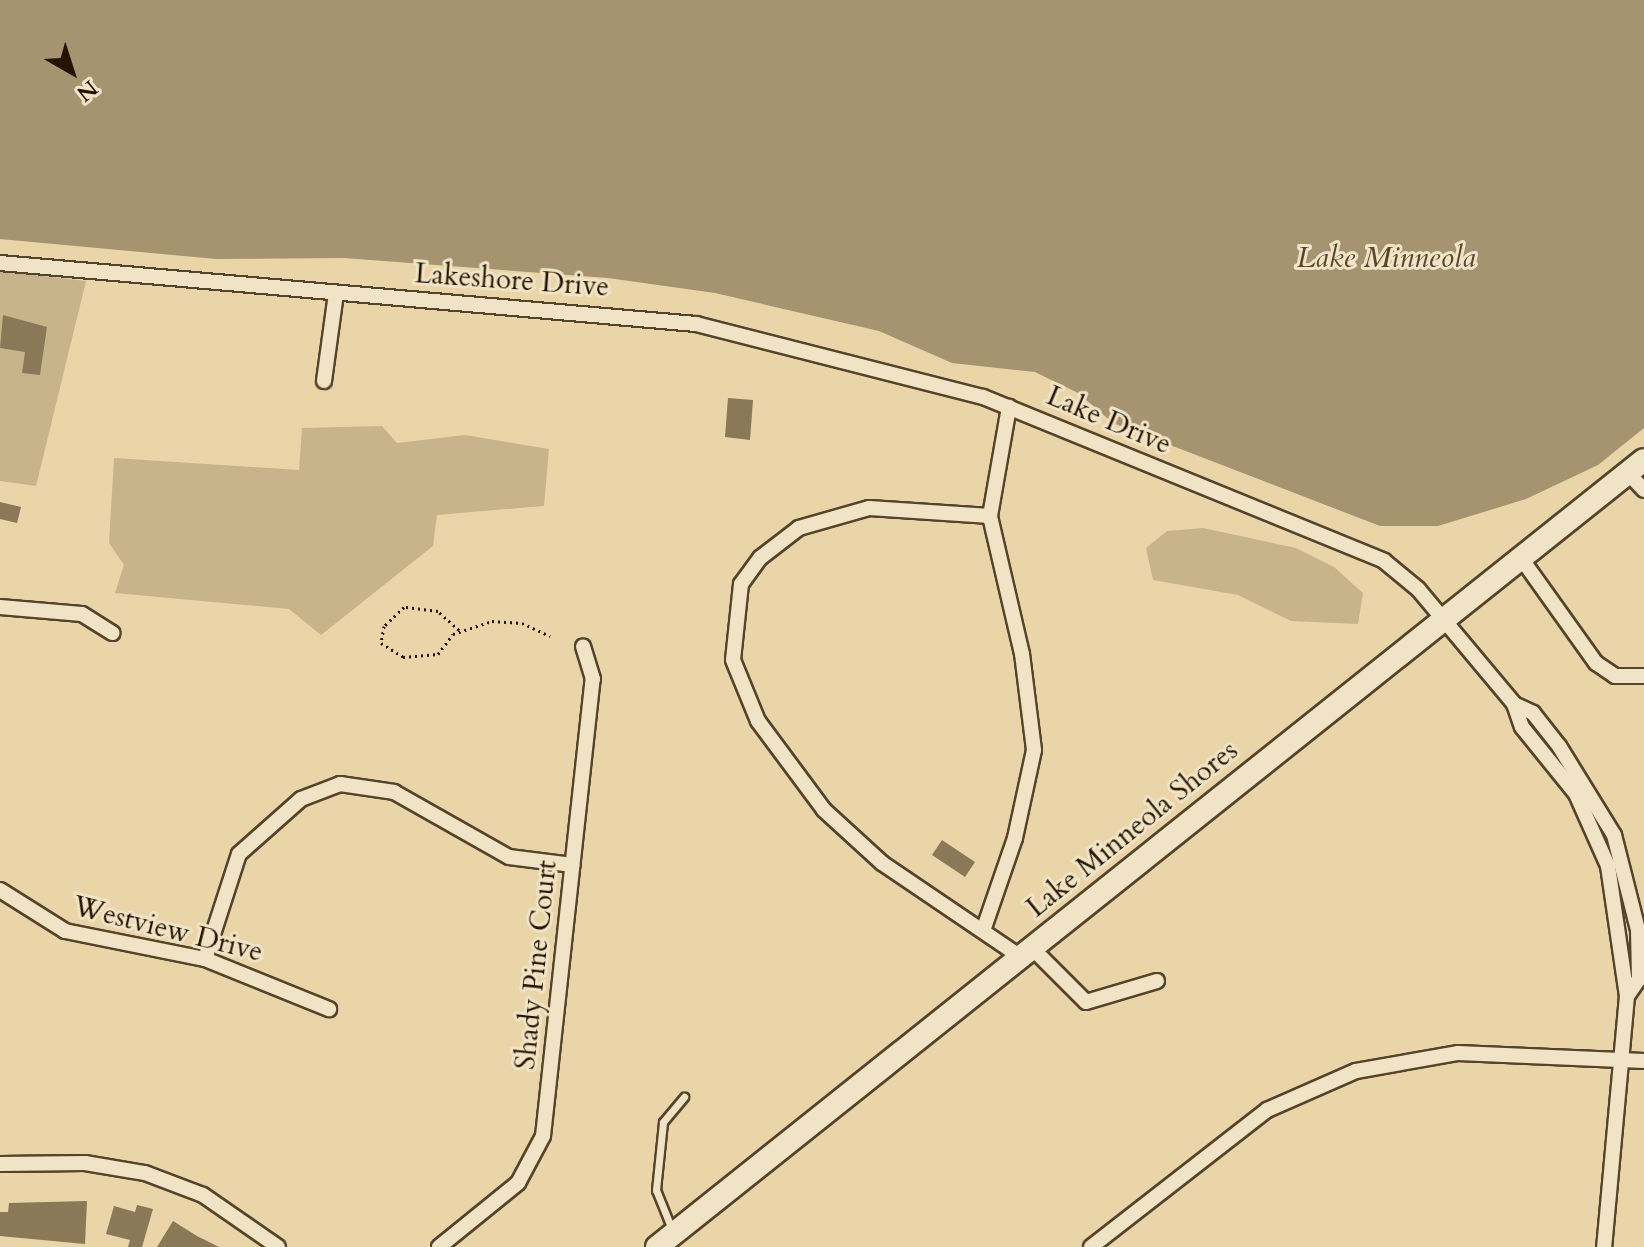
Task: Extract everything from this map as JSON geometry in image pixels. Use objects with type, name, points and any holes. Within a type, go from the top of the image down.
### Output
[{"type":"main road","name":"Lake Minneola Shores","points":[[666,1240],[1521,558],[1639,475]]},
{"type":"street","name":"Lakeshore Drive","points":[[0,263],[696,324],[863,361],[1009,407]]},
{"type":"street","points":[[324,381],[336,293]]},
{"type":"street","name":"Lake Drive","points":[[984,928],[1015,838],[1034,750],[1022,654],[990,516],[1009,407],[1352,544],[1402,574],[1445,619],[1514,704]]},
{"type":"street","points":[[990,516],[869,508],[825,516],[760,558],[741,584],[732,619],[739,686],[824,810],[882,863],[1026,952],[1086,1002],[1157,981]]},
{"type":"street","points":[[1521,558],[1596,663],[1628,680],[1644,676]]},
{"type":"street","points":[[0,607],[82,614],[113,633]]},
{"type":"street","name":"Shady Pine Court","points":[[439,1247],[518,1183],[539,1151],[593,679],[583,646]]},
{"type":"street","points":[[1514,704],[1533,713],[1584,780],[1619,846],[1638,927],[1639,979],[1627,996]]},
{"type":"street","points":[[1514,704],[1522,727],[1576,794],[1603,851],[1621,928],[1627,996],[1626,1060],[1604,1247]]},
{"type":"street","points":[[205,959],[239,854],[301,799],[340,784],[394,792],[509,857],[572,865]]},
{"type":"street","points":[[1603,851],[1619,846]]},
{"type":"street","name":"Westview Drive","points":[[0,890],[65,931],[205,959],[329,1009]]},
{"type":"street","points":[[1621,928],[1638,927]]},
{"type":"street","points":[[1091,1247],[1222,1141],[1321,1083],[1393,1061],[1458,1053],[1644,1061]]},
{"type":"street","points":[[0,1164],[85,1163],[145,1173],[203,1195],[278,1247]]},
{"type":"lane","points":[[666,1240],[656,1190],[663,1122],[684,1097]]},
{"type":"path","points":[[459,630],[438,611],[404,607],[384,626],[381,643],[403,657],[438,654],[459,630],[507,620],[550,636]]},
{"type":"shaded area","points":[[0,271],[86,281],[36,486],[0,481]]},
{"type":"shaded area","points":[[382,426],[397,443],[465,435],[549,449],[544,506],[437,515],[433,546],[321,635],[289,609],[115,593],[124,565],[109,543],[114,458],[299,470],[302,428]]},
{"type":"shaded area","points":[[1203,528],[1296,548],[1334,567],[1363,593],[1358,624],[1291,621],[1238,595],[1153,580],[1146,548],[1167,531]]},
{"type":"water","name":"Lake Minneola","points":[[0,0],[1644,0],[1644,428],[1598,465],[1526,499],[1438,526],[1380,526],[1113,423],[1078,393],[1035,372],[952,363],[879,331],[715,293],[608,278],[344,258],[216,259],[0,239]]},
{"type":"building","points":[[3,315],[47,327],[40,375],[22,373],[25,352],[0,348]]},
{"type":"building","points":[[728,398],[753,400],[750,440],[725,437]]},
{"type":"building","points":[[0,502],[21,507],[17,523],[0,519]]},
{"type":"building","points":[[942,840],[975,862],[965,877],[932,855]]},
{"type":"building","points":[[87,1201],[85,1244],[0,1236],[0,1212],[8,1212],[9,1203]]},
{"type":"building","points":[[137,1205],[153,1209],[142,1247],[128,1247],[130,1240],[106,1234],[114,1206],[135,1212]]},
{"type":"building","points":[[173,1221],[197,1236],[219,1247],[157,1247]]}]
